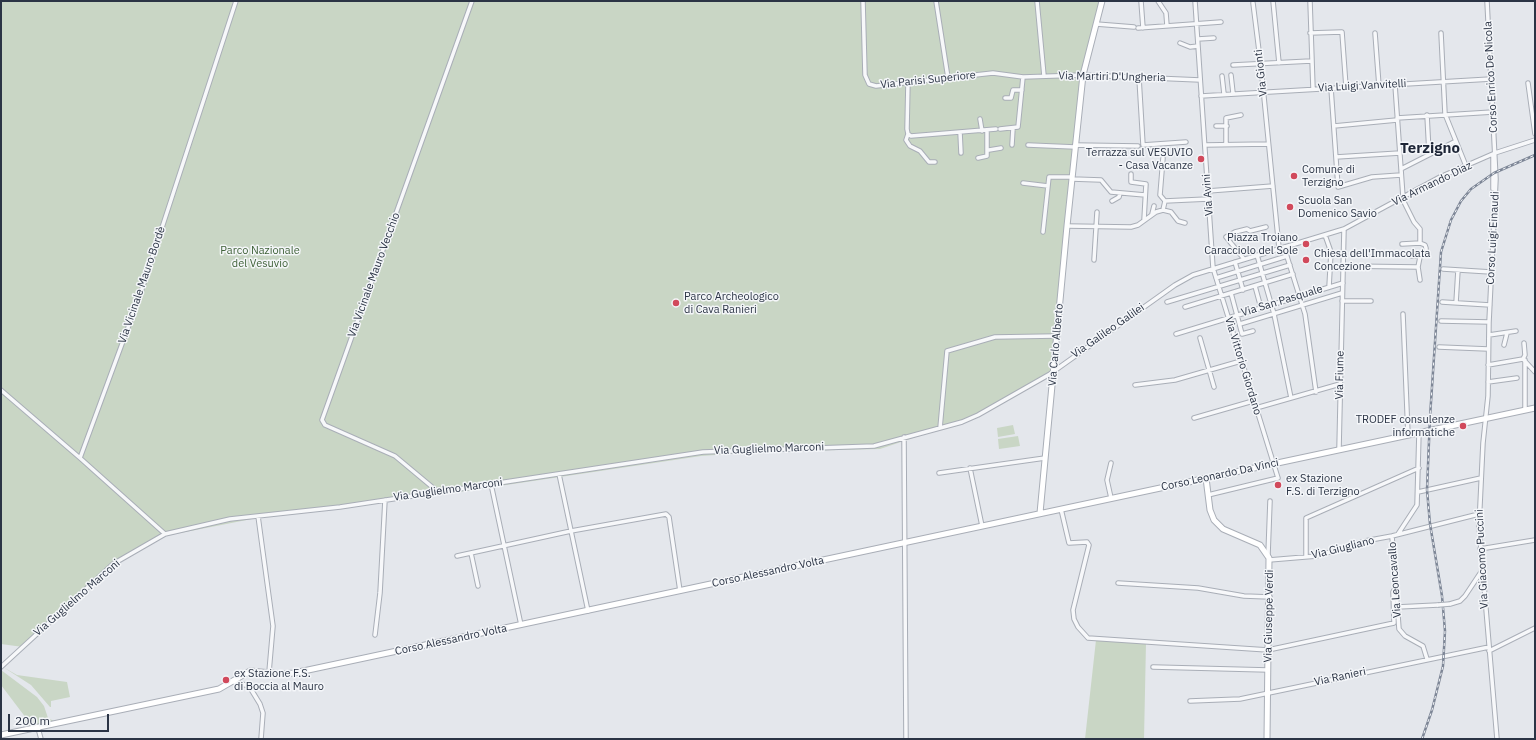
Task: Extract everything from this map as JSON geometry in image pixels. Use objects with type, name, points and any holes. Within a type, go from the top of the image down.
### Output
[{"type":"main road","name":"Via Carlo Alberto","points":[[1040,513],[1066,226],[1083,75],[1102,1]]},
{"type":"main road","name":"Corso Leonardo Da Vinci","points":[[905,543],[1535,408]]},
{"type":"main road","name":"Via Giuseppe Verdi","points":[[1206,478],[1211,515],[1217,524],[1223,529],[1260,545],[1269,558],[1270,597],[1267,739]]},
{"type":"main road","name":"Corso Alessandro Volta","points":[[1,736],[219,689],[234,682],[250,671],[282,674],[294,673],[905,543]]},
{"type":"street","name":"Via Vicinale Mauro Bordè","points":[[80,458],[140,296],[236,1]]},
{"type":"street","name":"Via Vicinale Mauro Vecchio","points":[[437,491],[395,456],[325,425],[322,420],[472,1]]},
{"type":"street","name":"Via Parisi Superiore","points":[[863,1],[865,75],[869,84],[876,86],[993,74],[1023,77]]},
{"type":"street","points":[[936,1],[948,78]]},
{"type":"street","points":[[1037,1],[1044,76]]},
{"type":"street","points":[[1142,1],[1143,28]]},
{"type":"street","points":[[1158,1],[1166,13],[1167,26]]},
{"type":"street","name":"Via Avini","points":[[1195,1],[1213,268]]},
{"type":"street","points":[[1273,1],[1279,63]]},
{"type":"street","points":[[1310,1],[1313,89]]},
{"type":"street","name":"Corso Enrico De Nicola","points":[[1487,1],[1494,154]]},
{"type":"street","name":"Via Gionti","points":[[1253,3],[1261,64],[1279,248]]},
{"type":"street","points":[[1096,24],[1143,28],[1221,22]]},
{"type":"street","points":[[1310,33],[1342,32],[1346,87]]},
{"type":"street","points":[[1375,33],[1379,86]]},
{"type":"street","points":[[1441,33],[1445,114],[1466,166]]},
{"type":"street","points":[[1198,39],[1214,38]]},
{"type":"street","points":[[1180,43],[1190,47],[1198,46]]},
{"type":"street","points":[[1233,65],[1311,61]]},
{"type":"street","name":"Via Martiri D'Ungheria","points":[[1023,77],[1083,75],[1200,80]]},
{"type":"street","points":[[1231,75],[1232,93]]},
{"type":"street","points":[[1222,76],[1224,94]]},
{"type":"street","points":[[908,134],[916,136],[1018,127],[1023,77]]},
{"type":"street","points":[[1139,78],[1143,145],[1186,142]]},
{"type":"street","name":"Via Luigi Vanvitelli","points":[[1202,96],[1232,93],[1491,79]]},
{"type":"street","points":[[908,82],[908,134],[906,140],[910,146],[920,151],[929,162],[935,162]]},
{"type":"street","points":[[1528,84],[1535,134]]},
{"type":"street","points":[[1395,85],[1402,197],[1414,222],[1420,229],[1420,243]]},
{"type":"street","points":[[1005,98],[1010,98],[1012,88],[1022,90]]},
{"type":"street","points":[[1331,88],[1338,187],[1372,177],[1401,175]]},
{"type":"street","points":[[1334,126],[1427,115],[1493,112]]},
{"type":"street","points":[[1224,144],[1227,126],[1226,118],[1241,115]]},
{"type":"street","points":[[1427,115],[1429,153]]},
{"type":"street","points":[[980,119],[982,131]]},
{"type":"street","points":[[1216,126],[1227,126]]},
{"type":"street","points":[[1012,145],[1013,128]]},
{"type":"street","points":[[978,158],[987,156],[989,150],[987,130]]},
{"type":"street","points":[[960,132],[961,153]]},
{"type":"street","points":[[1401,169],[1456,140]]},
{"type":"street","name":"Via Armando Diaz","points":[[1244,259],[1344,229],[1440,177],[1494,154],[1535,140]]},
{"type":"street","points":[[1205,145],[1268,144]]},
{"type":"street","points":[[1028,145],[1138,146]]},
{"type":"street","points":[[989,150],[1001,148]]},
{"type":"street","points":[[1336,157],[1400,152]]},
{"type":"street","name":"Corso Luigi Einaudi","points":[[1486,418],[1495,197],[1494,154]]},
{"type":"street","points":[[1163,158],[1160,196],[1165,200],[1208,199]]},
{"type":"street","points":[[1131,174],[1131,182],[1146,184],[1144,220]]},
{"type":"street","points":[[1043,232],[1049,177],[1101,180],[1109,191],[1145,195]]},
{"type":"street","points":[[1023,184],[1048,186]]},
{"type":"street","points":[[1208,191],[1230,188],[1272,186]]},
{"type":"street","points":[[1112,201],[1119,197],[1120,193]]},
{"type":"street","points":[[1134,194],[1134,200]]},
{"type":"street","points":[[1163,210],[1165,200]]},
{"type":"street","points":[[1152,214],[1154,206]]},
{"type":"street","points":[[1066,226],[1131,227],[1138,225],[1152,214],[1163,210],[1171,212],[1178,221],[1185,223]]},
{"type":"street","points":[[1094,260],[1097,212]]},
{"type":"street","points":[[1244,259],[1226,237],[1241,230],[1266,227]]},
{"type":"street","name":"Via Fiume","points":[[1339,450],[1344,229]]},
{"type":"street","points":[[1325,235],[1331,252],[1329,287]]},
{"type":"street","points":[[1402,244],[1420,243],[1425,245],[1425,253],[1420,256],[1411,256]]},
{"type":"street","points":[[1284,247],[1302,305],[1316,392]]},
{"type":"street","points":[[1257,255],[1272,305],[1291,398]]},
{"type":"street","points":[[1216,278],[1287,256]]},
{"type":"street","points":[[1420,257],[1418,267],[1420,280]]},
{"type":"street","name":"Via Galileo Galilei","points":[[940,428],[962,422],[978,415],[1053,371],[1175,285],[1193,274],[1244,259]]},
{"type":"street","points":[[1235,262],[1243,290]]},
{"type":"street","points":[[1167,302],[1290,265]]},
{"type":"street","points":[[1343,266],[1418,267]]},
{"type":"street","name":"Via Vittorio Giordano","points":[[1208,495],[1278,478],[1213,268]]},
{"type":"street","points":[[1443,269],[1491,272]]},
{"type":"street","points":[[1456,303],[1458,270]]},
{"type":"street","points":[[1186,307],[1293,274]]},
{"type":"street","name":"Via San Pasquale","points":[[1176,334],[1342,283]]},
{"type":"street","points":[[1255,286],[1261,308]]},
{"type":"street","name":"Via Vittorio Giordano","points":[[1231,293],[1242,334],[1253,331]]},
{"type":"street","points":[[1240,324],[1342,293]]},
{"type":"street","points":[[1342,301],[1372,300]]},
{"type":"street","points":[[1442,302],[1490,305]]},
{"type":"street","points":[[1404,314],[1408,435]]},
{"type":"street","points":[[1441,321],[1489,322]]},
{"type":"street","points":[[1489,335],[1507,334],[1516,331]]},
{"type":"street","points":[[1504,346],[1507,334]]},
{"type":"street","points":[[940,428],[947,351],[995,337],[1056,336]]},
{"type":"street","points":[[1200,338],[1214,387]]},
{"type":"street","points":[[1524,343],[1525,410]]},
{"type":"street","points":[[1439,347],[1488,349]]},
{"type":"street","points":[[1488,365],[1524,359]]},
{"type":"street","points":[[1524,359],[1535,372]]},
{"type":"street","points":[[1135,385],[1175,380],[1241,361]]},
{"type":"street","points":[[1488,382],[1517,378]]},
{"type":"street","points":[[1256,408],[1340,384]]},
{"type":"street","points":[[1,390],[165,534]]},
{"type":"street","points":[[1194,418],[1253,401]]},
{"type":"street","name":"Via Giacomo Puccini","points":[[1486,418],[1482,456],[1479,514],[1480,549],[1497,739]]},
{"type":"street","name":"Via Guglielmo Marconi","points":[[1,667],[113,564],[165,534],[230,519],[340,507],[437,491],[703,452],[874,446],[940,428]]},
{"type":"street","points":[[1398,534],[1416,509],[1420,432]]},
{"type":"street","points":[[904,437],[906,739]]},
{"type":"street","points":[[939,472],[1045,458]]},
{"type":"street","points":[[1111,463],[1107,480],[1111,498]]},
{"type":"street","points":[[970,468],[982,526]]},
{"type":"street","points":[[1306,557],[1306,518],[1419,468]]},
{"type":"street","points":[[559,474],[588,611]]},
{"type":"street","points":[[1418,492],[1481,478]]},
{"type":"street","points":[[491,484],[521,625]]},
{"type":"street","points":[[375,635],[380,593],[385,500]]},
{"type":"street","points":[[1269,558],[1270,501]]},
{"type":"street","points":[[1061,509],[1069,543],[1086,542],[1090,547],[1073,610],[1074,619],[1085,637],[1094,639],[1268,650],[1394,623],[1393,592],[1396,587]]},
{"type":"street","points":[[457,556],[571,531],[666,514],[669,517],[680,591]]},
{"type":"street","name":"Via Giugliano","points":[[1269,558],[1317,556],[1365,541],[1392,536],[1479,514]]},
{"type":"street","points":[[258,516],[273,626],[269,672]]},
{"type":"street","name":"Via Leoncavallo","points":[[1392,536],[1399,628],[1405,636],[1423,646],[1427,659]]},
{"type":"street","points":[[1480,549],[1535,540]]},
{"type":"street","points":[[471,553],[478,586]]},
{"type":"street","points":[[1397,607],[1450,604],[1460,601],[1482,571]]},
{"type":"street","points":[[1118,583],[1198,588],[1244,596],[1270,597]]},
{"type":"street","name":"Via Ranieri","points":[[1190,701],[1233,700],[1427,659],[1489,649],[1535,628]]},
{"type":"street","points":[[1153,667],[1268,670]]},
{"type":"street","points":[[234,682],[250,686],[260,704],[263,716],[261,739]]},
{"type":"street","points":[[38,728],[41,739]]},
{"type":"green space","name":"Parco Nazionale del Vesuvio","points":[[1,1],[1105,1],[1088,49],[1078,151],[1068,225],[1070,228],[1054,371],[980,415],[956,426],[940,429],[880,449],[757,452],[701,456],[459,492],[267,516],[165,536],[139,550],[109,570],[23,647],[1,644]]},
{"type":"green space","points":[[1013,425],[1015,434],[998,437],[997,428]]},
{"type":"green space","points":[[1018,436],[1020,446],[999,449],[998,439]]},
{"type":"green space","points":[[1096,640],[1146,643],[1144,739],[1085,739]]},
{"type":"green space","points":[[3,667],[17,675],[67,682],[70,697],[51,701],[50,707],[31,685]]},
{"type":"green space","points":[[1,670],[37,697],[44,706],[48,718],[54,721],[26,727],[24,719],[26,718],[1,685]]},
{"type":"railway","points":[[1422,739],[1432,710],[1443,666],[1445,631],[1442,596],[1430,524],[1427,490],[1430,417],[1441,252],[1451,220],[1461,201],[1471,189],[1494,173],[1535,155]]},
{"type":"place","name":"Terrazza sul VESUVIO - Casa Vacanze","points":[[1201,159]]},
{"type":"place","name":"Comune di Terzigno","points":[[1294,176]]},
{"type":"place","name":"Scuola San Domenico Savio","points":[[1290,207]]},
{"type":"place","name":"Piazza Troiano Caracciolo del Sole","points":[[1306,244]]},
{"type":"place","name":"Chiesa dell'Immacolata Concezione","points":[[1306,260]]},
{"type":"place","name":"Parco Archeologico di Cava Ranieri","points":[[676,303]]},
{"type":"place","name":"TRODEF consulenze informatiche","points":[[1463,426]]},
{"type":"place","name":"ex Stazione F.S. di Terzigno","points":[[1278,485]]},
{"type":"place","name":"ex Stazione F.S. di Boccia al Mauro","points":[[226,680]]},
{"type":"district","name":"Terzigno","points":[[1430,149]]}]
